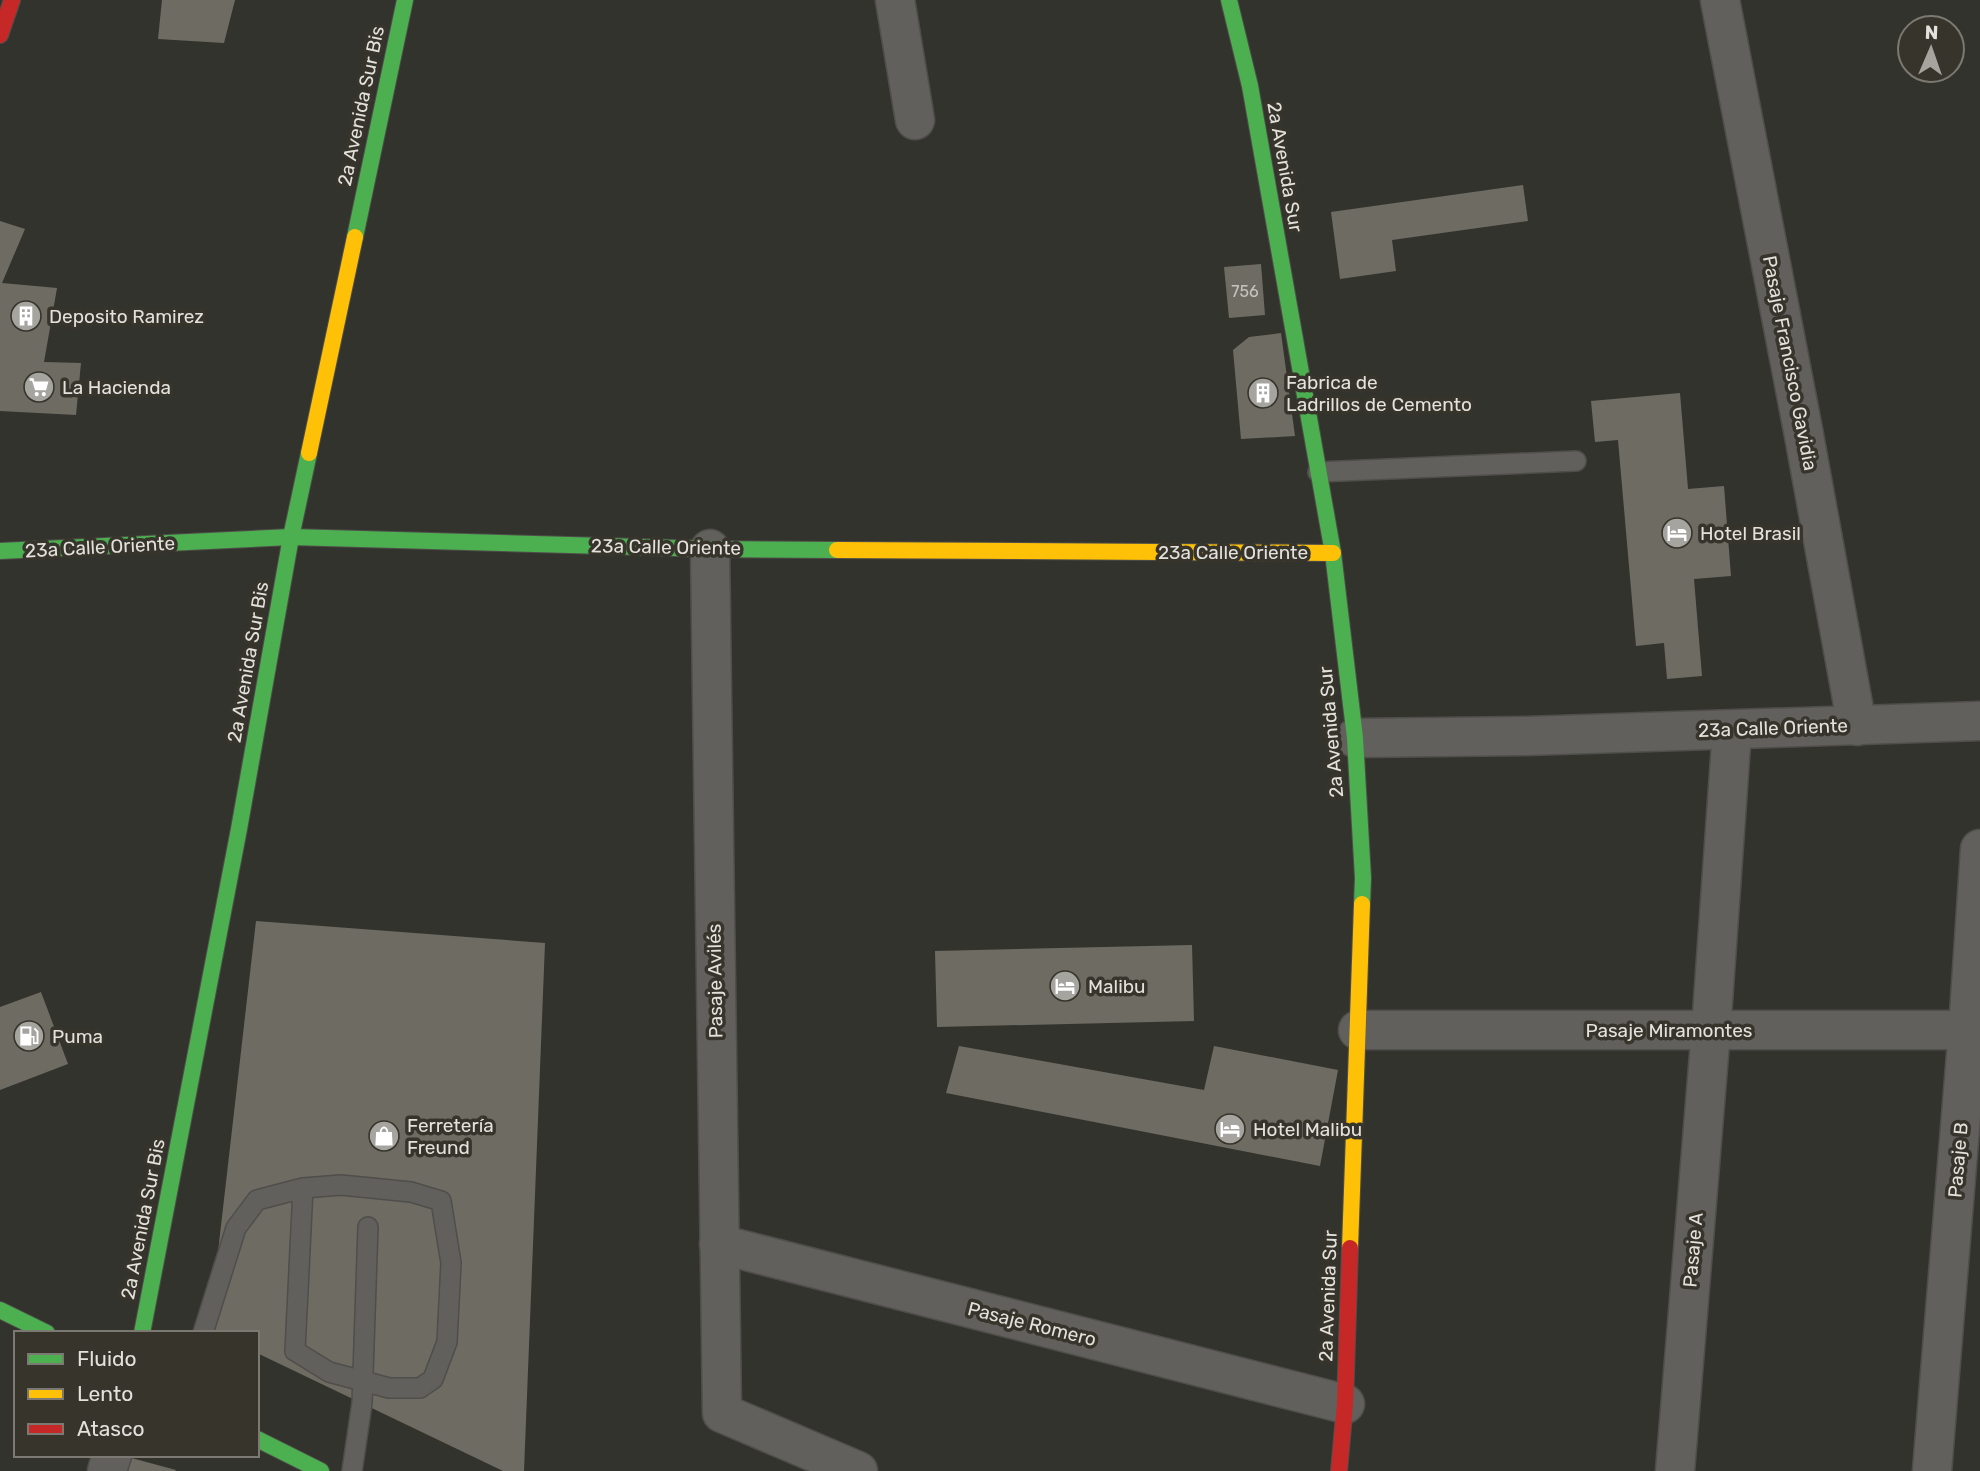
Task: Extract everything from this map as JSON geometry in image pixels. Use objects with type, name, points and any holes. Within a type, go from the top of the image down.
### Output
[{"type":"main road","points":[[0,35],[12,0]]},
{"type":"main road","name":"2a Avenida Sur Bis","points":[[142,1331],[239,829],[291,537],[405,0]]},
{"type":"main road","name":"2a Avenida Sur","points":[[1229,0],[1250,86],[1333,553],[1355,738],[1363,878],[1345,1404],[1339,1471]]},
{"type":"main road","name":"23a Calle Oriente","points":[[0,551],[291,537],[710,549],[1333,553]]},
{"type":"main road","points":[[0,1310],[43,1331]]},
{"type":"main road","points":[[259,1439],[321,1471]]},
{"type":"street","points":[[895,0],[915,120]]},
{"type":"street","name":"Pasaje Francisco Gavidia","points":[[1720,0],[1857,726]]},
{"type":"street","name":"Pasaje Avilés","points":[[710,549],[722,1413],[858,1471]]},
{"type":"street","name":"23a Calle Oriente","points":[[1355,738],[1980,722]]},
{"type":"street","name":"Pasaje A","points":[[1675,1471],[1732,730]]},
{"type":"street","name":"Pasaje B","points":[[1932,1471],[1974,1030],[1980,849]]},
{"type":"street","name":"Pasaje Miramontes","points":[[1358,1030],[1974,1030]]},
{"type":"street","name":"Pasaje Romero","points":[[719,1244],[1345,1404]]},
{"type":"lane","points":[[1318,472],[1576,461]]},
{"type":"lane","points":[[204,1331],[236,1228],[257,1200],[303,1188],[353,1186],[411,1192],[441,1201],[451,1263],[447,1342],[433,1379],[420,1388],[389,1388],[329,1372],[295,1350],[303,1188]]},
{"type":"lane","points":[[352,1471],[362,1382],[368,1227]]},
{"type":"building","points":[[162,0],[235,0],[224,43],[158,39]]},
{"type":"building","points":[[1523,185],[1528,221],[1392,240],[1396,271],[1340,279],[1331,212]]},
{"type":"building","points":[[0,221],[25,229],[2,283],[57,288],[44,362],[81,363],[76,415],[0,411]]},
{"type":"building","points":[[1261,264],[1265,315],[1229,318],[1224,267]]},
{"type":"building","name":"Fabrica de Ladrillos de Cemento","points":[[1281,333],[1295,436],[1241,439],[1233,350],[1249,337]]},
{"type":"building","name":"Hotel Brasil","points":[[1680,393],[1688,489],[1724,486],[1731,576],[1694,579],[1702,676],[1667,679],[1664,643],[1636,646],[1618,440],[1595,442],[1591,401]]},
{"type":"building","name":"Ferretería Freund","points":[[256,921],[545,943],[524,1471],[503,1471],[259,1354],[259,1331],[209,1330]]},
{"type":"building","name":"Malibu","points":[[1192,945],[1194,1021],[937,1027],[935,951]]},
{"type":"building","name":"Puma","points":[[41,992],[68,1064],[0,1090],[0,1007]]},
{"type":"building","name":"Hotel Malibu","points":[[959,1046],[1204,1090],[1214,1046],[1338,1070],[1320,1166],[946,1093]]},
{"type":"building","points":[[124,1457],[176,1470],[175,1471],[120,1471]]},
{"type":"traffic: fast","points":[[355,237],[405,0]]},
{"type":"traffic: fast","points":[[1229,0],[1250,86],[1333,553],[1355,738],[1362,904]]},
{"type":"traffic: fast","points":[[142,1331],[309,453]]},
{"type":"traffic: fast","points":[[0,551],[291,537],[837,550]]},
{"type":"traffic: fast","points":[[0,1310],[43,1331]]},
{"type":"traffic: fast","points":[[259,1440],[321,1471]]},
{"type":"traffic: slow","points":[[309,453],[355,237]]},
{"type":"traffic: slow","points":[[837,550],[1333,553]]},
{"type":"traffic: slow","points":[[1350,1248],[1362,904]]},
{"type":"traffic: jam","points":[[0,35],[12,0]]},
{"type":"traffic: jam","points":[[1339,1471],[1345,1404],[1350,1248]]},
{"type":"place","name":"Deposito Ramirez","points":[[26,316]]},
{"type":"place","name":"La Hacienda","points":[[39,387]]},
{"type":"place","name":"Fabrica de Ladrillos de Cemento","points":[[1263,393]]},
{"type":"place","name":"Hotel Brasil","points":[[1677,533]]},
{"type":"place","name":"Malibu","points":[[1065,986]]},
{"type":"place","name":"Puma","points":[[29,1036]]},
{"type":"place","name":"Hotel Malibu","points":[[1230,1129]]},
{"type":"place","name":"Ferretería Freund","points":[[384,1136]]}]
